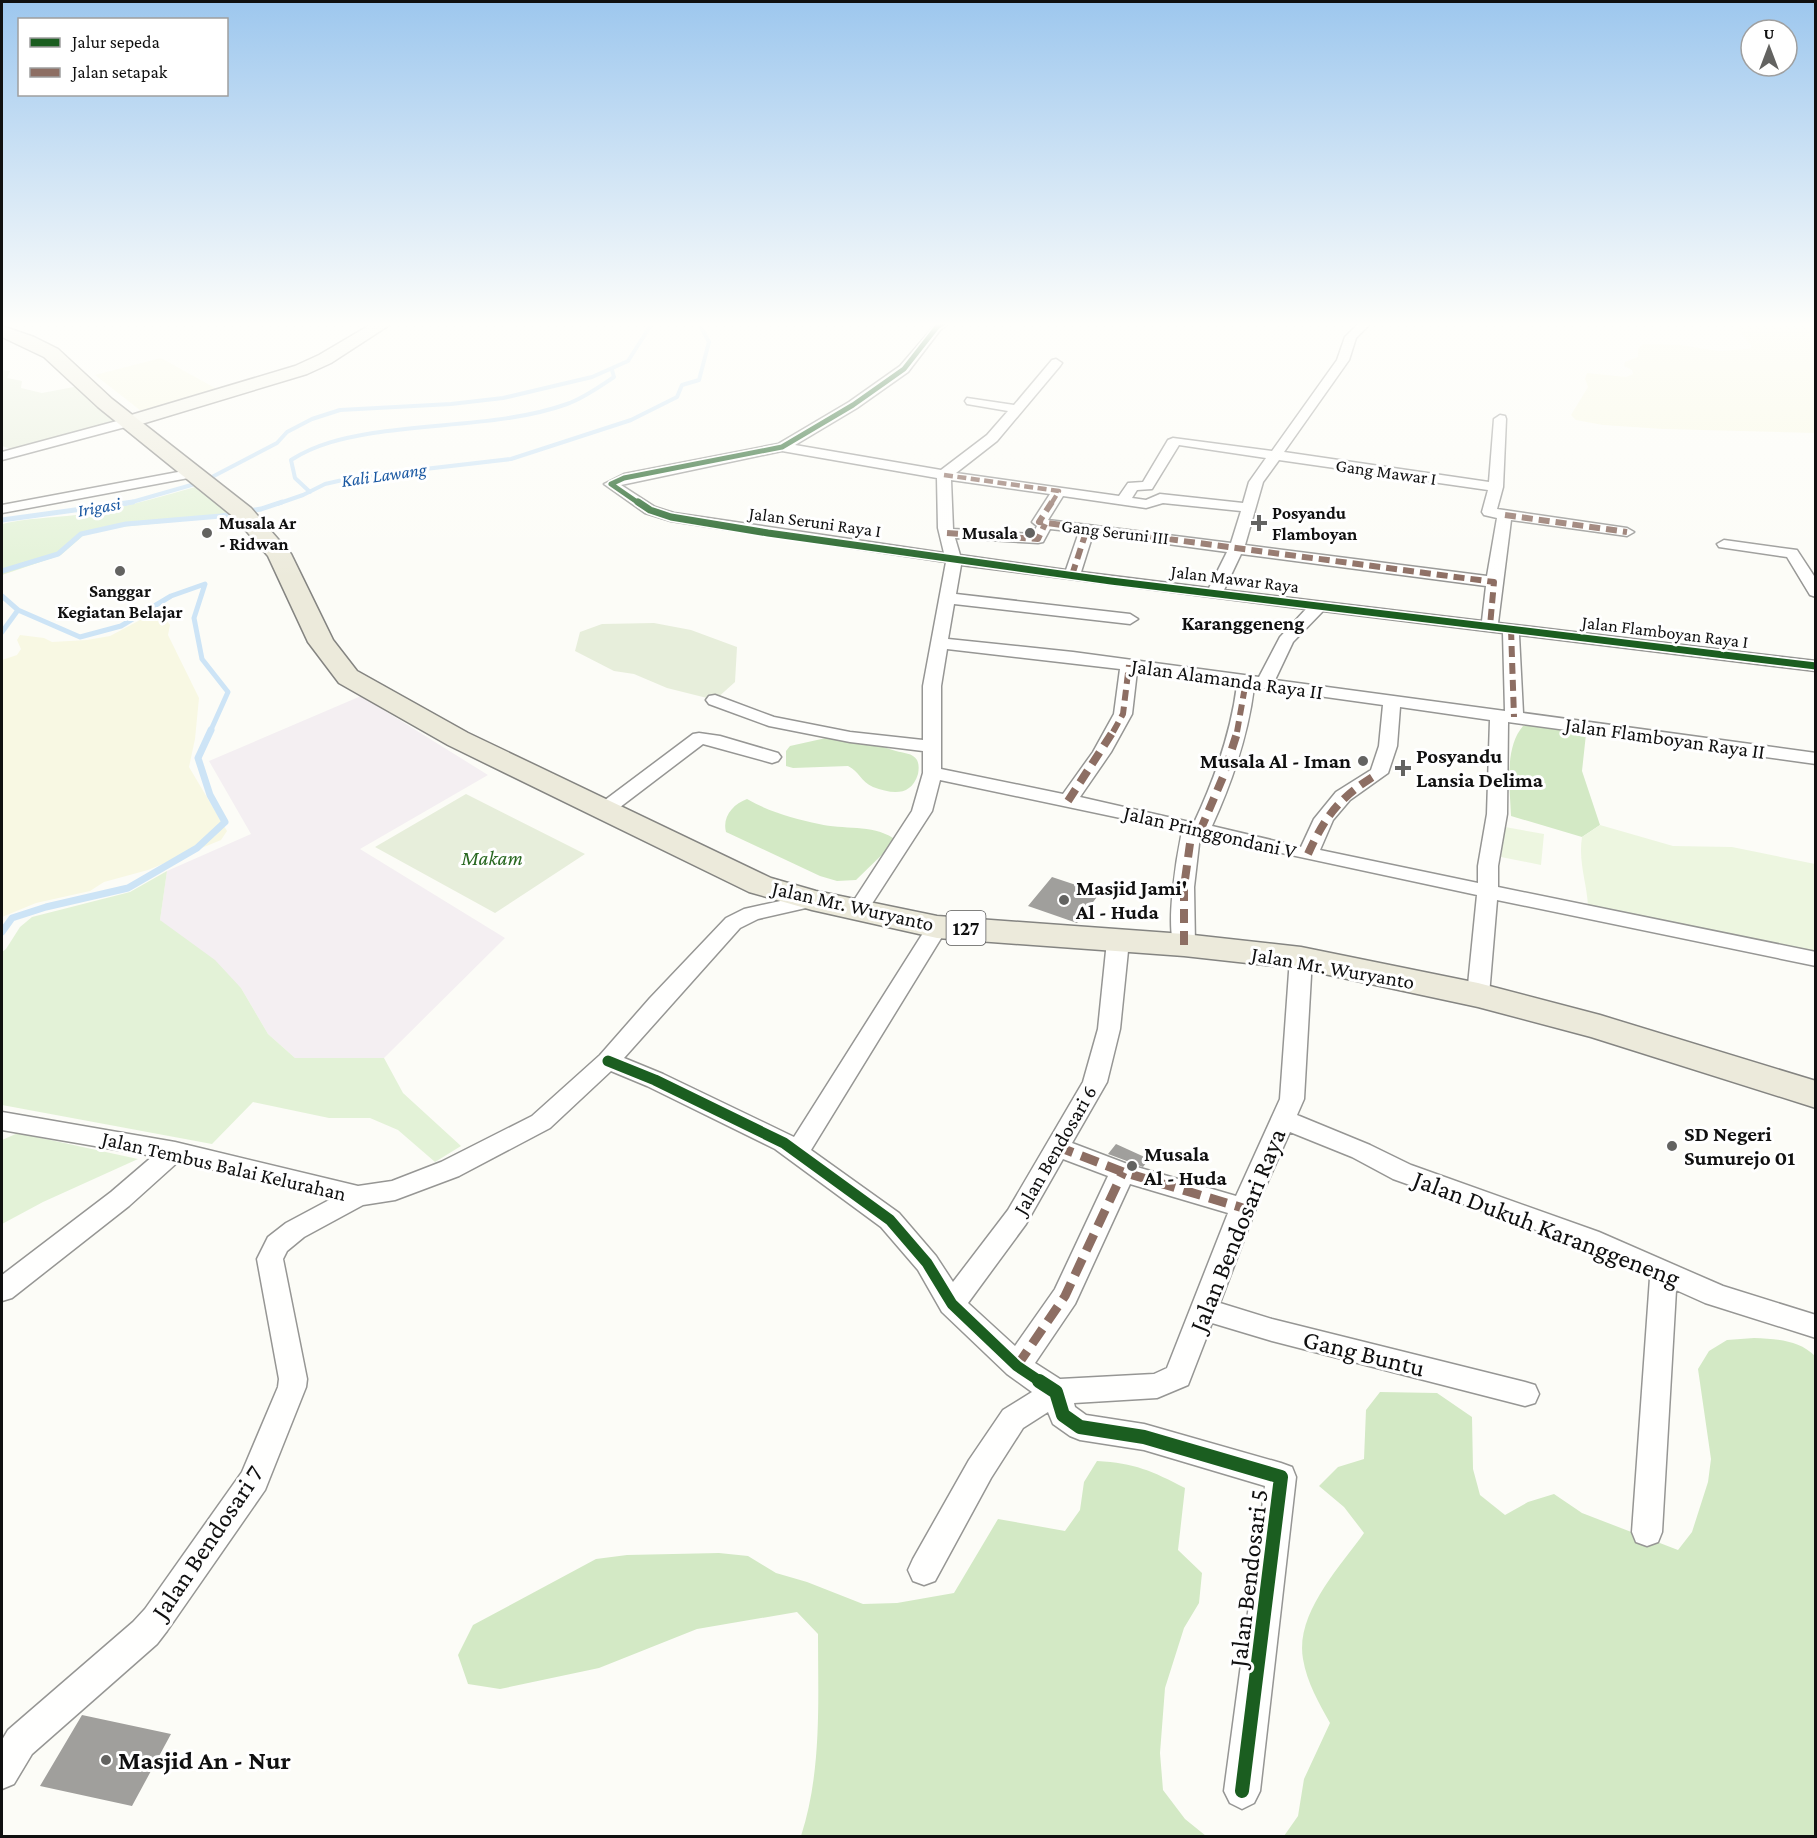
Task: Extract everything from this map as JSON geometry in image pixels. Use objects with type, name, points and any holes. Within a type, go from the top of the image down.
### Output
[{"type":"main road","name":"Jalan Mr. Wuryanto","points":[[112,408],[194,473],[215,493],[243,513],[279,554],[321,642],[348,676],[458,740],[760,885],[857,911],[937,927],[1184,945],[1300,958],[1478,995],[1600,1027],[1815,1095]]},
{"type":"main road","points":[[128,422],[175,408]]},
{"type":"street","points":[[782,447],[848,408]]},
{"type":"street","points":[[1010,408],[1017,409]]},
{"type":"street","points":[[1214,594],[1240,540],[1256,482],[1310,408]]},
{"type":"street","points":[[857,911],[922,811],[932,773],[932,686],[954,559],[949,549],[947,533],[944,475],[989,441],[1017,409]]},
{"type":"street","points":[[1500,419],[1496,487],[1489,512],[1627,532]]},
{"type":"street","points":[[2,456],[128,422]]},
{"type":"street","name":"Gang Mawar I","points":[[1123,500],[1133,486],[1147,486],[1175,442],[1496,487]]},
{"type":"street","name":"Gang Seruni III","points":[[782,447],[944,475],[1059,491],[1039,522],[1045,524],[1494,582]]},
{"type":"street","name":"Jalan Seruni Raya I","points":[[782,447],[624,478],[611,484],[650,510],[671,517],[954,559]]},
{"type":"street","points":[[2,508],[194,473]]},
{"type":"street","points":[[1059,491],[1149,504],[1160,498],[1249,508]]},
{"type":"street","points":[[1490,626],[1494,582],[1505,515]]},
{"type":"street","points":[[947,533],[1037,539],[1040,538],[1045,524]]},
{"type":"street","points":[[1072,575],[1087,529]]},
{"type":"street","points":[[1724,544],[1792,554],[1815,592]]},
{"type":"street","name":"Jalan Mawar Raya","points":[[954,559],[1214,594],[1512,629]]},
{"type":"street","points":[[947,598],[1130,619]]},
{"type":"street","points":[[1265,684],[1275,655],[1284,641],[1297,624],[1320,606]]},
{"type":"street","points":[[1478,995],[1488,890],[1488,866],[1497,814],[1507,716],[1512,629]]},
{"type":"street","name":"Jalan Flamboyan Raya I","points":[[1512,629],[1815,666]]},
{"type":"street","name":"Jalan Alamanda Raya II","points":[[940,643],[1129,665],[1507,716]]},
{"type":"street","points":[[1068,801],[1102,752],[1123,714],[1129,665]]},
{"type":"street","points":[[1184,945],[1182,914],[1184,863],[1196,830],[1222,786],[1243,714],[1245,681]]},
{"type":"street","points":[[715,700],[769,721],[850,737],[933,747]]},
{"type":"street","points":[[1308,854],[1324,819],[1342,796],[1379,773],[1388,746],[1392,701]]},
{"type":"street","name":"Jalan Flamboyan Raya II","points":[[1507,716],[1815,759]]},
{"type":"street","points":[[604,810],[699,738],[714,740],[772,757]]},
{"type":"street","name":"Jalan Pringgondani V","points":[[932,773],[1815,959]]},
{"type":"street","name":"Jalan Tembus Balai Kelurahan","points":[[2,1121],[175,1151],[358,1196],[395,1190],[450,1169],[541,1122],[608,1061],[658,1003],[733,923],[751,914],[812,900]]},
{"type":"street","points":[[797,1152],[937,927]]},
{"type":"street","name":"Jalan Bendosari 6","points":[[952,1304],[1017,1217],[1095,1082],[1109,1029],[1118,941]]},
{"type":"street","name":"Jalan Bendosari Raya","points":[[924,1570],[980,1469],[1013,1419],[1056,1392],[1157,1386],[1178,1376],[1242,1208],[1292,1099],[1300,958]]},
{"type":"street","points":[[608,1061],[714,1107],[784,1143],[890,1220],[927,1263],[952,1304],[1017,1366],[1056,1392]]},
{"type":"street","name":"Jalan Dukuh Karanggeneng","points":[[1282,1119],[1361,1151],[1402,1172],[1590,1239],[1715,1295],[1815,1327]]},
{"type":"street","points":[[1056,1146],[1123,1172],[1242,1208]]},
{"type":"street","points":[[2,1290],[120,1199],[175,1151]]},
{"type":"street","points":[[1017,1366],[1065,1296],[1123,1172]]},
{"type":"street","name":"Jalan Bendosari 7","points":[[2,1772],[20,1742],[145,1633],[254,1480],[292,1387],[293,1378],[270,1260],[277,1244],[295,1230],[358,1196]]},
{"type":"street","points":[[1647,1533],[1664,1272]]},
{"type":"street","name":"Gang Buntu","points":[[1204,1310],[1272,1330],[1525,1394]]},
{"type":"street","name":"Jalan Bendosari 5","points":[[1056,1392],[1063,1415],[1080,1427],[1144,1437],[1281,1477],[1242,1791]]},
{"type":"shaded area","points":[[361,696],[488,775],[360,849],[505,938],[384,1058],[295,1058],[268,1034],[241,988],[160,920],[167,871],[251,834],[209,761]]},
{"type":"green space","points":[[2,408],[103,408],[116,420],[14,450],[2,446]]},
{"type":"green space","points":[[137,408],[168,408],[145,414]]},
{"type":"green space","points":[[1575,408],[1815,408],[1815,433],[1603,425],[1576,420],[1571,415]]},
{"type":"green space","points":[[195,487],[234,511],[192,520],[121,527],[85,534],[61,555],[2,575],[2,524],[106,510]]},
{"type":"green space","points":[[159,610],[170,625],[168,635],[199,698],[195,739],[189,767],[227,831],[221,840],[148,870],[104,882],[90,891],[36,903],[2,917],[2,660],[17,655],[21,649],[17,640],[20,635],[44,638],[52,642],[110,636]]},
{"type":"green space","points":[[654,623],[691,630],[737,647],[735,682],[715,700],[667,688],[634,674],[614,671],[575,651],[580,632],[602,624]]},
{"type":"green space","points":[[1523,726],[1550,726],[1586,734],[1582,771],[1600,825],[1582,837],[1511,816],[1509,781],[1511,757],[1513,745]]},
{"type":"green space","points":[[853,732],[884,747],[913,756],[918,763],[918,772],[911,787],[900,792],[880,789],[869,785],[848,766],[793,768],[786,766],[786,751],[790,746]]},
{"type":"green space","name":"Makam","points":[[466,794],[585,854],[495,913],[375,847]]},
{"type":"green space","points":[[747,799],[801,820],[828,826],[876,831],[893,838],[893,844],[856,880],[837,881],[820,876],[726,832],[727,816],[737,804]]},
{"type":"green space","points":[[1600,825],[1673,846],[1732,847],[1815,864],[1815,951],[1588,906],[1581,855],[1582,837]]},
{"type":"green space","points":[[1505,827],[1544,834],[1541,865],[1501,857]]},
{"type":"green space","points":[[167,871],[160,920],[215,960],[241,988],[268,1034],[295,1058],[384,1058],[403,1093],[461,1146],[435,1162],[398,1130],[370,1118],[329,1118],[253,1102],[212,1144],[2,1105],[2,952],[20,927],[32,917],[130,892]]},
{"type":"green space","points":[[18,1133],[138,1159],[43,1202],[2,1224],[2,1140]]},
{"type":"green space","points":[[1754,1338],[1794,1344],[1815,1356],[1815,1836],[1284,1836],[1298,1816],[1304,1779],[1330,1723],[1314,1693],[1305,1668],[1302,1642],[1306,1625],[1321,1592],[1364,1533],[1344,1507],[1319,1486],[1338,1467],[1364,1459],[1366,1410],[1380,1392],[1437,1393],[1472,1417],[1473,1469],[1480,1495],[1505,1515],[1528,1502],[1554,1494],[1582,1513],[1678,1550],[1692,1532],[1708,1482],[1711,1459],[1698,1369],[1709,1351],[1727,1340]]},
{"type":"green space","points":[[1097,1461],[1143,1469],[1185,1488],[1178,1550],[1202,1573],[1199,1603],[1184,1628],[1165,1688],[1160,1753],[1163,1790],[1185,1819],[1206,1836],[801,1836],[813,1787],[816,1761],[818,1634],[797,1612],[697,1629],[599,1668],[500,1689],[468,1684],[458,1655],[473,1625],[596,1559],[627,1555],[719,1553],[748,1556],[776,1573],[807,1582],[863,1604],[897,1603],[954,1593],[998,1519],[1065,1531],[1080,1510],[1084,1482]]},
{"type":"building","name":"Masjid Jami' Al - Huda","points":[[1052,877],[1100,893],[1077,923],[1028,906]]},
{"type":"building","points":[[1116,1144],[1149,1159],[1143,1167],[1108,1154]]},
{"type":"building","name":"Masjid An - Nur","points":[[82,1715],[171,1734],[132,1806],[40,1786]]},
{"type":"waterway","name":"Irigasi","points":[[210,478],[277,443],[287,432],[312,419],[340,410],[381,408]]},
{"type":"waterway","name":"Irigasi","points":[[310,492],[295,478],[291,460],[320,446],[373,433],[496,420],[555,408]]},
{"type":"waterway","name":"Kali Lawang","points":[[310,492],[325,484],[356,477],[511,459],[631,420],[655,408]]},
{"type":"waterway","name":"Irigasi","points":[[131,502],[195,484]]},
{"type":"waterway","name":"Kali Lawang","points":[[277,504],[310,492]]},
{"type":"waterway","name":"Irigasi","points":[[2,520],[131,502]]},
{"type":"waterway","name":"Irigasi","points":[[125,504],[131,502]]},
{"type":"waterway","name":"Kali Lawang","points":[[2,571],[58,554],[81,534],[126,524],[221,516],[261,509],[282,502]]},
{"type":"waterway","points":[[18,610],[80,637],[121,626],[171,596],[205,584],[194,618],[202,659],[228,692],[210,732]]},
{"type":"waterway","name":"Kali Lawang","points":[[2,596],[18,610]]},
{"type":"waterway","name":"Kali Lawang","points":[[2,632],[18,610]]},
{"type":"waterway","points":[[2,932],[12,918],[46,907],[128,888],[197,848],[225,822],[210,795],[198,758],[211,730]]},
{"type":"marked path","points":[[944,475],[1059,491],[1039,522],[1041,523],[1494,582],[1490,626]]},
{"type":"marked path","points":[[1505,515],[1627,532]]},
{"type":"marked path","points":[[947,533],[1038,539],[1045,524]]},
{"type":"marked path","points":[[1072,575],[1087,529]]},
{"type":"marked path","points":[[1511,629],[1514,717]]},
{"type":"marked path","points":[[1068,801],[1102,752],[1123,714],[1129,665]]},
{"type":"marked path","points":[[1200,831],[1230,758],[1244,701],[1246,681]]},
{"type":"marked path","points":[[1308,854],[1321,826],[1334,806],[1352,790],[1379,773]]},
{"type":"marked path","points":[[1184,945],[1184,887],[1192,829]]},
{"type":"marked path","points":[[1056,1146],[1123,1172],[1243,1208]]},
{"type":"marked path","points":[[1017,1366],[1065,1296],[1123,1172]]},
{"type":"cycle path","points":[[848,408],[782,447],[624,478],[611,484],[650,510],[671,517],[768,533],[1111,581],[1816,666]]},
{"type":"cycle path","points":[[608,1061],[655,1080],[784,1143],[890,1220],[927,1263],[952,1304],[1017,1366],[1056,1392],[1063,1415],[1080,1427],[1144,1437],[1281,1477],[1242,1791]]},
{"type":"place","name":"Posyandu Flamboyan","points":[[1259,523]]},
{"type":"place","name":"Musala Ar - Ridwan","points":[[207,533]]},
{"type":"place","name":"Musala","points":[[1030,533]]},
{"type":"place","name":"Sanggar Kegiatan Belajar","points":[[120,571]]},
{"type":"place","name":"Musala Al - Iman","points":[[1363,761]]},
{"type":"place","name":"Posyandu Lansia Delima","points":[[1403,768]]},
{"type":"place","name":"Masjid Jami' Al - Huda","points":[[1064,900]]},
{"type":"place","name":"SD Negeri Sumurejo 01","points":[[1672,1146]]},
{"type":"place","name":"Musala Al - Huda","points":[[1132,1166]]},
{"type":"place","name":"Masjid An - Nur","points":[[106,1760]]},
{"type":"district","name":"Karanggeneng","points":[[1243,623]]}]
